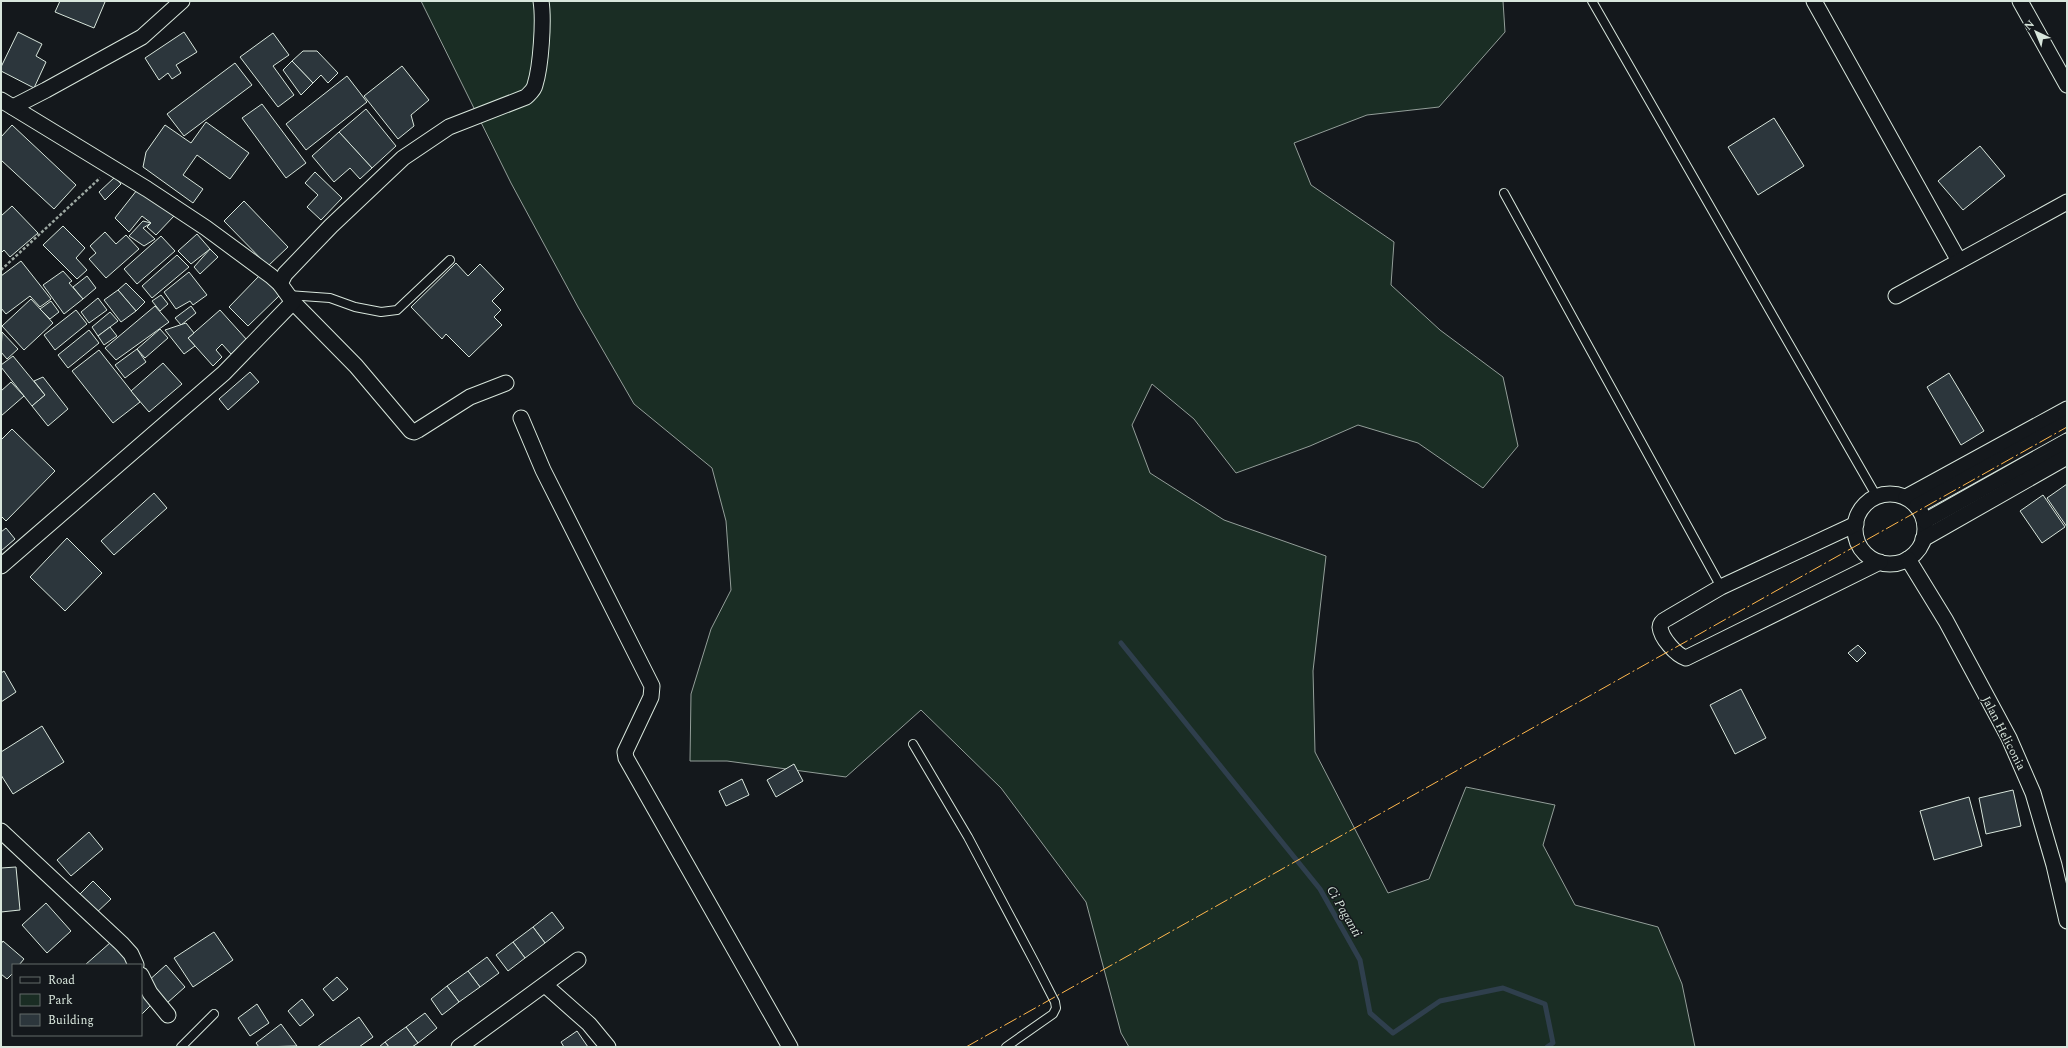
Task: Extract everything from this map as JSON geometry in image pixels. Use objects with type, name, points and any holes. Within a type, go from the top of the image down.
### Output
[{"type":"street","points":[[7,104],[46,90],[142,37],[182,1]]},
{"type":"street","points":[[1,566],[224,373],[287,294],[285,274],[330,226],[403,158],[449,127],[526,97],[531,93],[535,85],[540,50],[542,26],[540,1]]},
{"type":"street","points":[[1814,1],[1958,261]]},
{"type":"street","points":[[2020,1],[2067,85]]},
{"type":"street","points":[[7,104],[110,168],[148,189],[206,228],[287,294],[356,366],[407,427],[414,432],[470,397],[506,383]]},
{"type":"street","points":[[1896,296],[2067,202]]},
{"type":"street","points":[[1912,502],[2067,409]]},
{"type":"street","points":[[521,418],[543,470],[652,686],[651,697],[625,752],[626,758],[790,1047]]},
{"type":"street","points":[[1912,502],[2067,423]]},
{"type":"street","points":[[1924,521],[2067,441]]},
{"type":"street","points":[[1923,539],[2067,457]]},
{"type":"street","points":[[1856,524],[1721,587],[1668,618],[1661,623],[1660,628],[1672,649],[1680,656],[1686,658],[1880,562],[1899,562],[1908,558],[1917,550],[1923,539],[1924,521],[1912,502],[1892,494],[1877,496],[1867,503],[1859,513],[1856,524],[1857,540],[1861,548],[1866,554],[1880,562]]},
{"type":"street","name":"Jalan Heliconia","points":[[1908,558],[1946,620],[2010,738],[2033,793],[2054,865],[2067,921]]},
{"type":"street","points":[[1,831],[122,944],[131,954],[136,964]]},
{"type":"street","points":[[459,1047],[578,960]]},
{"type":"street","points":[[142,977],[150,993],[168,1015]]},
{"type":"street","points":[[545,985],[589,1024],[608,1047]]},
{"type":"lane","points":[[1592,1],[1877,496]]},
{"type":"lane","points":[[1504,193],[1721,587]]},
{"type":"lane","points":[[287,294],[330,298],[355,307],[380,312],[397,310],[450,260]]},
{"type":"lane","points":[[912,744],[968,837],[1056,1005],[1053,1014],[1006,1047]]},
{"type":"lane","points":[[181,1047],[214,1014]]},
{"type":"path","points":[[1,270],[110,168]]},
{"type":"green space","points":[[421,1],[1503,1],[1505,32],[1439,107],[1367,115],[1294,143],[1311,185],[1394,242],[1391,285],[1440,330],[1503,377],[1518,446],[1483,488],[1418,443],[1358,425],[1310,446],[1236,473],[1194,419],[1152,384],[1132,425],[1150,473],[1224,520],[1326,556],[1313,671],[1315,752],[1388,893],[1429,879],[1466,787],[1555,805],[1543,845],[1575,905],[1658,927],[1682,984],[1695,1047],[1129,1047],[1121,1033],[1086,902],[1001,788],[921,710],[846,777],[727,761],[690,761],[691,694],[711,629],[731,590],[726,521],[712,468],[634,404],[578,307],[511,183]]},
{"type":"building","points":[[60,1],[105,2],[94,28],[55,12]]},
{"type":"building","points":[[18,32],[42,44],[36,56],[46,62],[34,88],[1,71],[1,67]]},
{"type":"building","points":[[184,32],[197,52],[176,65],[181,73],[172,79],[168,73],[159,80],[145,58]]},
{"type":"building","points":[[273,33],[289,55],[273,66],[294,95],[278,107],[240,57]]},
{"type":"building","points":[[303,51],[317,51],[338,73],[328,83],[321,75],[313,83],[292,61]]},
{"type":"building","points":[[292,61],[313,83],[301,95],[283,70]]},
{"type":"building","points":[[235,63],[252,85],[184,136],[167,114]]},
{"type":"building","points":[[402,66],[429,100],[411,115],[414,126],[398,139],[364,96]]},
{"type":"building","points":[[347,76],[367,102],[306,150],[286,124]]},
{"type":"building","points":[[262,104],[306,163],[286,178],[242,118]]},
{"type":"building","points":[[366,109],[396,146],[372,168],[339,132]]},
{"type":"building","points":[[1774,118],[1804,166],[1758,195],[1728,147]]},
{"type":"building","points":[[206,122],[249,153],[230,179],[197,155],[183,175],[203,189],[193,203],[143,167],[146,152],[165,125],[191,143]]},
{"type":"building","points":[[12,125],[76,185],[54,209],[1,160],[1,137]]},
{"type":"building","points":[[339,132],[372,168],[360,179],[350,168],[334,182],[312,156]]},
{"type":"building","points":[[1980,146],[2005,176],[1963,210],[1938,181]]},
{"type":"building","points":[[315,172],[342,198],[321,220],[307,207],[318,195],[305,183]]},
{"type":"building","points":[[115,177],[121,184],[105,200],[99,192]]},
{"type":"building","points":[[137,190],[174,216],[156,235],[147,227],[151,223],[142,216],[129,232],[115,218]]},
{"type":"building","points":[[244,201],[288,247],[268,266],[224,221]]},
{"type":"building","points":[[12,206],[38,233],[10,257],[4,250],[1,253],[1,216]]},
{"type":"building","points":[[143,221],[151,223],[143,228],[155,239],[144,246],[129,236]]},
{"type":"building","points":[[63,226],[85,248],[76,258],[87,270],[77,279],[43,245]]},
{"type":"building","points":[[105,232],[116,244],[126,235],[139,249],[106,278],[89,259],[96,253],[90,246]]},
{"type":"building","points":[[197,234],[210,249],[191,264],[178,251]]},
{"type":"building","points":[[161,236],[175,251],[137,284],[124,269]]},
{"type":"building","points":[[210,249],[218,257],[200,274],[194,267]]},
{"type":"building","points":[[177,255],[189,267],[152,298],[142,286]]},
{"type":"building","points":[[21,261],[51,299],[40,307],[30,296],[6,314],[1,308],[1,276]]},
{"type":"building","points":[[456,263],[468,276],[480,264],[504,289],[492,301],[501,310],[494,317],[502,325],[469,357],[446,334],[442,339],[411,307]]},
{"type":"building","points":[[63,271],[72,281],[69,283],[83,299],[64,314],[43,285]]},
{"type":"building","points":[[189,272],[207,295],[193,305],[190,301],[176,309],[164,292]]},
{"type":"building","points":[[260,275],[280,295],[248,326],[229,307]]},
{"type":"building","points":[[87,276],[96,288],[83,299],[73,287]]},
{"type":"building","points":[[126,283],[145,302],[136,311],[118,290]]},
{"type":"building","points":[[118,290],[136,311],[121,322],[104,300]]},
{"type":"building","points":[[161,295],[168,304],[160,311],[152,301]]},
{"type":"building","points":[[98,298],[107,310],[89,323],[81,312]]},
{"type":"building","points":[[31,299],[53,323],[24,350],[2,326]]},
{"type":"building","points":[[51,301],[59,312],[50,319],[40,309]]},
{"type":"building","points":[[155,306],[169,322],[116,360],[105,348]]},
{"type":"building","points":[[191,306],[196,313],[181,325],[175,318]]},
{"type":"building","points":[[76,310],[87,324],[55,350],[44,335]]},
{"type":"building","points":[[220,310],[247,340],[231,354],[222,344],[216,350],[222,357],[213,366],[188,338]]},
{"type":"building","points":[[110,312],[118,321],[98,336],[92,327]]},
{"type":"building","points":[[186,323],[194,333],[188,338],[195,346],[184,354],[165,330]]},
{"type":"building","points":[[110,327],[117,336],[104,345],[98,336]]},
{"type":"building","points":[[160,329],[168,338],[145,358],[137,349]]},
{"type":"building","points":[[89,330],[99,343],[68,368],[58,355]]},
{"type":"building","points":[[2,332],[18,349],[7,359],[1,352]]},
{"type":"building","points":[[137,349],[146,362],[125,378],[115,365]]},
{"type":"building","points":[[99,350],[140,402],[113,423],[72,371]]},
{"type":"building","points":[[13,356],[45,395],[32,406],[1,367],[1,365]]},
{"type":"building","points":[[163,363],[182,384],[149,412],[131,391]]},
{"type":"building","points":[[250,372],[259,382],[228,410],[219,399]]},
{"type":"building","points":[[1949,373],[1984,431],[1961,445],[1927,387]]},
{"type":"building","points":[[43,377],[68,409],[48,426],[32,406],[45,395],[34,381]]},
{"type":"building","points":[[11,382],[24,396],[1,416],[1,391]]},
{"type":"building","points":[[12,429],[55,471],[6,521],[1,516],[1,440]]},
{"type":"building","points":[[2067,484],[2067,527],[2047,498]]},
{"type":"building","points":[[154,493],[167,508],[114,555],[101,541]]},
{"type":"building","points":[[2043,495],[2065,527],[2042,543],[2020,511]]},
{"type":"building","points":[[6,528],[15,539],[1,551],[1,532]]},
{"type":"building","points":[[67,538],[102,573],[65,611],[30,577]]},
{"type":"building","points":[[1858,645],[1866,653],[1857,662],[1848,653]]},
{"type":"building","points":[[4,671],[16,692],[1,702],[1,673]]},
{"type":"building","points":[[1741,689],[1766,738],[1735,754],[1710,705]]},
{"type":"building","points":[[42,726],[64,762],[13,794],[1,775],[1,752]]},
{"type":"building","points":[[794,764],[803,781],[776,797],[767,780]]},
{"type":"building","points":[[742,779],[749,795],[726,806],[719,791]]},
{"type":"building","points":[[2013,790],[2021,826],[1986,834],[1979,798]]},
{"type":"building","points":[[1969,797],[1982,846],[1934,860],[1920,811]]},
{"type":"building","points":[[89,832],[103,849],[71,876],[57,860]]},
{"type":"building","points":[[16,867],[20,910],[1,912],[1,868]]},
{"type":"building","points":[[93,881],[111,899],[94,915],[77,897]]},
{"type":"building","points":[[46,903],[71,931],[47,953],[22,925]]},
{"type":"building","points":[[552,912],[564,928],[545,943],[533,927]]},
{"type":"building","points":[[533,927],[545,943],[525,958],[513,942]]},
{"type":"building","points":[[214,932],[233,960],[193,987],[174,958]]},
{"type":"building","points":[[3,941],[24,959],[20,964],[12,964],[12,974],[7,979],[1,974],[1,944]]},
{"type":"building","points":[[111,942],[130,964],[86,964]]},
{"type":"building","points":[[513,942],[525,958],[508,971],[496,955]]},
{"type":"building","points":[[487,957],[499,973],[480,987],[468,971]]},
{"type":"building","points":[[166,965],[185,987],[167,1003],[147,982]]},
{"type":"building","points":[[468,971],[480,987],[459,1002],[447,986]]},
{"type":"building","points":[[337,977],[348,989],[333,1001],[323,989]]},
{"type":"building","points":[[447,986],[459,1002],[442,1015],[431,999]]},
{"type":"building","points":[[142,992],[153,1003],[142,1014]]},
{"type":"building","points":[[302,999],[314,1015],[300,1026],[288,1011]]},
{"type":"building","points":[[257,1004],[269,1023],[250,1036],[238,1018]]},
{"type":"building","points":[[425,1013],[437,1028],[418,1043],[406,1027]]},
{"type":"building","points":[[359,1017],[373,1037],[359,1047],[317,1047]]},
{"type":"building","points":[[281,1024],[297,1046],[259,1047],[256,1043]]},
{"type":"building","points":[[406,1027],[418,1043],[412,1047],[389,1047],[385,1042]]},
{"type":"building","points":[[577,1031],[588,1047],[564,1047],[561,1042]]},
{"type":"building","points":[[385,1042],[389,1047],[379,1047]]},
{"type":"waterway","name":"Ci Paganti","points":[[1121,643],[1320,889],[1360,960],[1370,1013],[1393,1033],[1440,1001],[1503,988],[1545,1004],[1553,1043],[1547,1047]]},
{"type":"power","points":[[966,1047],[2067,427]]}]
